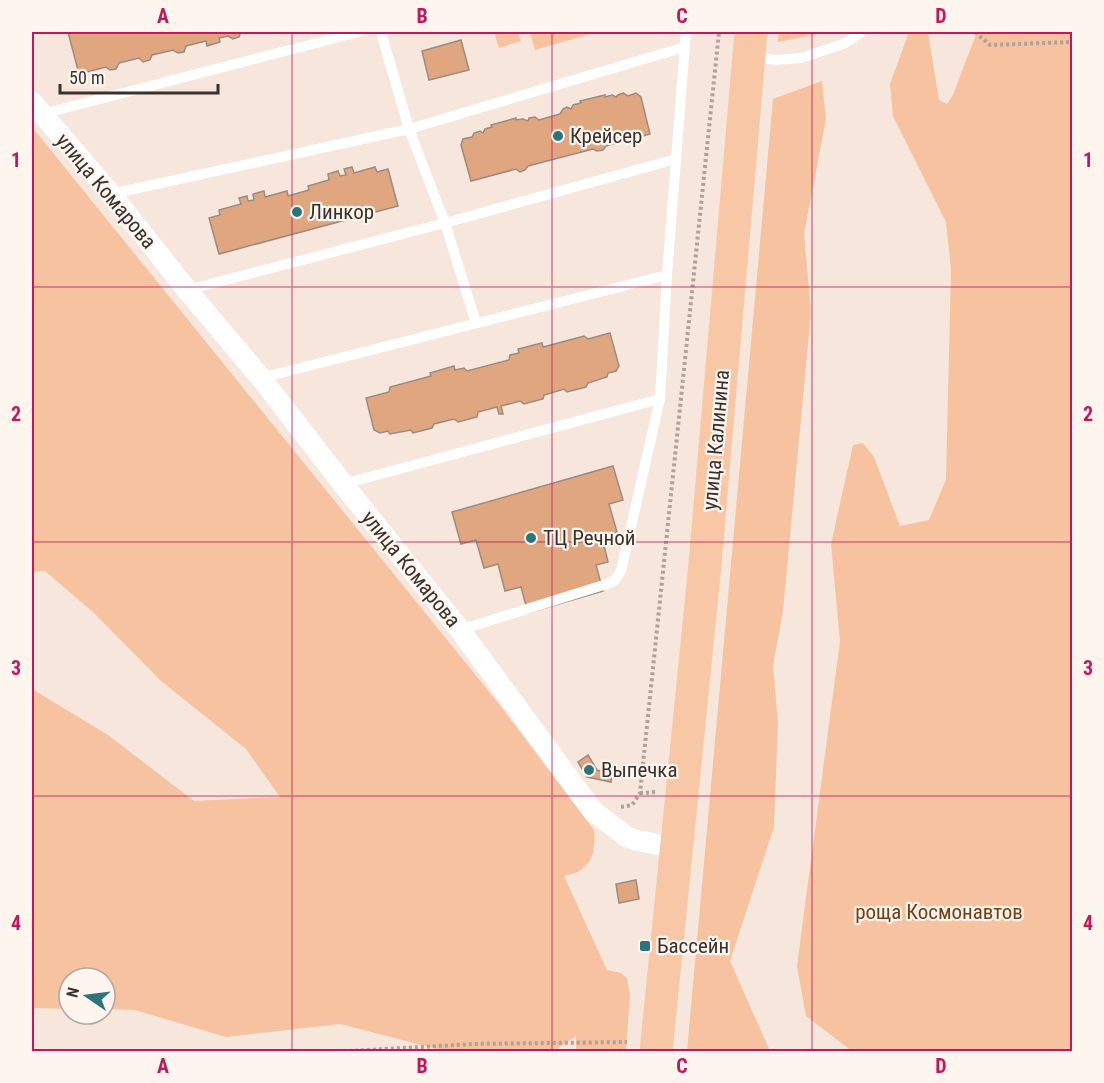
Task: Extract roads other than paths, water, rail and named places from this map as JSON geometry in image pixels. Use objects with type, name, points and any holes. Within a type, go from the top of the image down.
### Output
[{"type":"main road","name":"улица Калинина","points":[[677,848],[704,575],[750,44]]},
{"type":"main road","points":[[642,1047],[677,848]]},
{"type":"street","name":"улица Комарова","points":[[37,108],[111,194],[261,378],[460,630],[593,811],[627,837],[677,848]]},
{"type":"lane","points":[[37,108],[359,32]]},
{"type":"lane","points":[[381,32],[409,129],[445,223],[476,323]]},
{"type":"lane","points":[[460,630],[610,583],[621,571],[660,399],[686,32]]},
{"type":"lane","points":[[750,44],[777,60],[801,58],[846,43],[862,32]]},
{"type":"lane","points":[[111,194],[409,129],[685,47]]},
{"type":"lane","points":[[187,290],[445,223],[676,159]]},
{"type":"lane","points":[[261,378],[667,275]]},
{"type":"lane","points":[[343,484],[660,399]]},
{"type":"place","name":"Крейсер","points":[[558,136]]},
{"type":"place","name":"Линкор","points":[[297,212]]},
{"type":"place","name":"ТЦ Речной","points":[[531,538]]},
{"type":"place","name":"Выпечка","points":[[589,770]]},
{"type":"place","name":"Бассейн","points":[[645,946]]},
{"type":"park label","name":"роща Космонавтов","points":[[939,912]]}]
